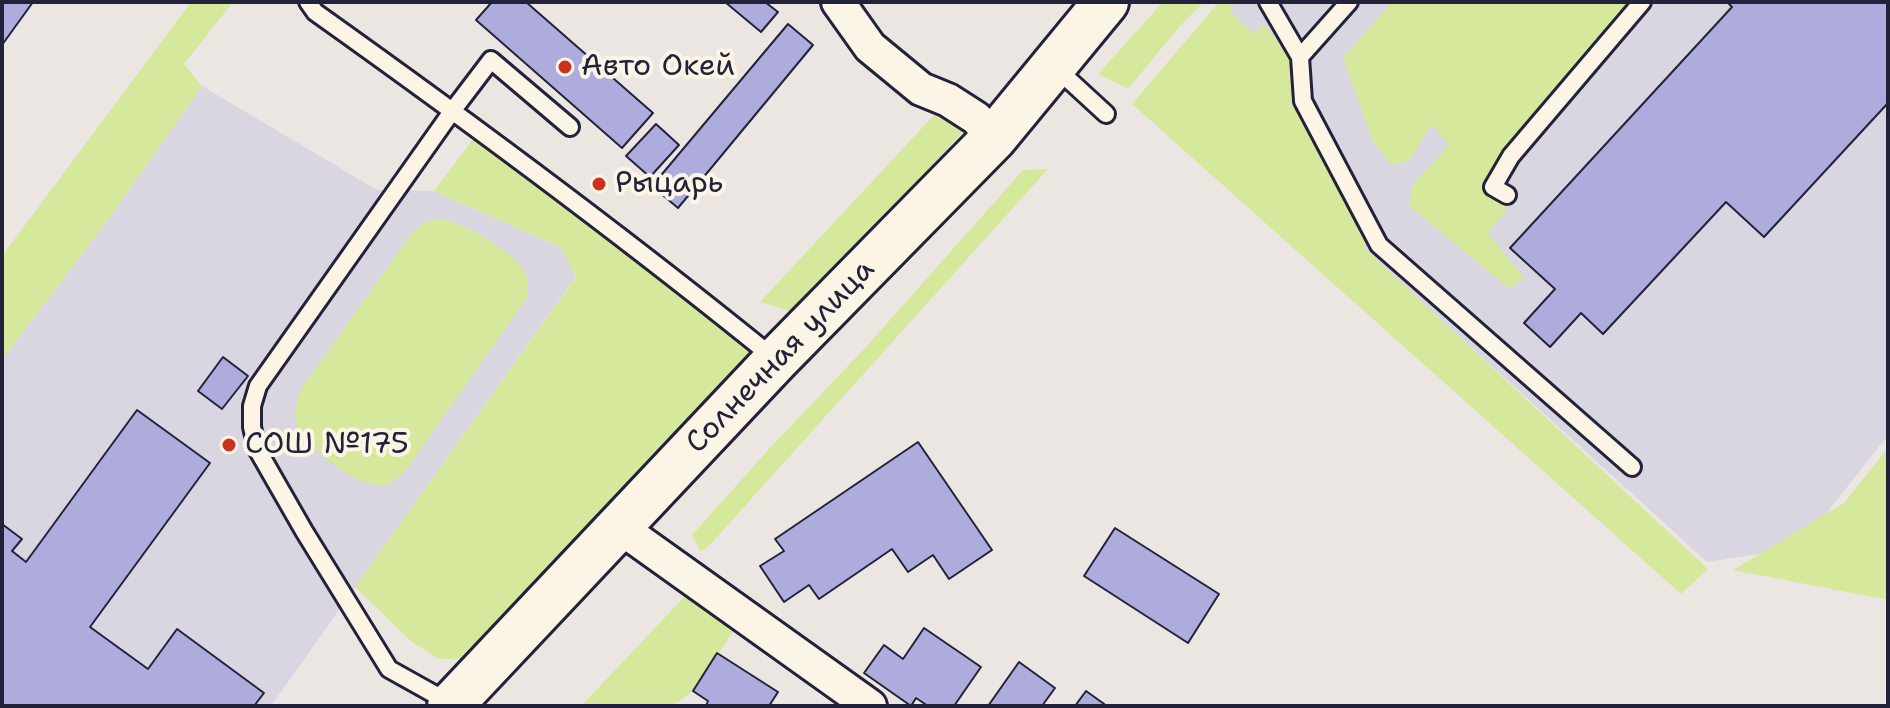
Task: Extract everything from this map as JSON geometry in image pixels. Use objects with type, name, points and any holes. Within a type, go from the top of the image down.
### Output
[{"type":"main road","name":"Солнечная улица","points":[[451,705],[776,360],[994,138],[1106,2]]},
{"type":"street","points":[[838,2],[870,47],[921,89],[948,100],[976,118],[994,138]]},
{"type":"street","points":[[618,526],[870,706]]},
{"type":"lane","points":[[308,2],[315,12],[453,110],[776,360]]},
{"type":"lane","points":[[1268,2],[1300,57],[1303,101],[1379,245],[1632,467]]},
{"type":"lane","points":[[1300,57],[1349,2]]},
{"type":"lane","points":[[1507,195],[1493,187],[1511,156],[1642,2]]},
{"type":"lane","points":[[451,705],[389,669],[257,449],[252,427],[252,406],[258,386],[491,60],[570,127]]},
{"type":"lane","points":[[1055,66],[1106,114]]},
{"type":"shaded area","points":[[1234,2],[1888,2],[1888,435],[1799,548],[1707,562],[1362,248],[1168,64]]},
{"type":"shaded area","name":"СОШ №175","points":[[202,86],[377,190],[434,191],[560,247],[576,276],[271,706],[2,706],[2,360],[118,206]]},
{"type":"green space","points":[[191,2],[233,2],[184,64],[202,86],[118,206],[2,360],[2,256]]},
{"type":"green space","points":[[1163,2],[1204,2],[1128,89],[1098,74]]},
{"type":"green space","points":[[1219,2],[1230,2],[1231,12],[1254,34],[1264,24],[1301,73],[1321,125],[1377,217],[1371,236],[1363,247],[1708,569],[1681,594],[1132,104]]},
{"type":"green space","points":[[1392,2],[1642,2],[1493,187],[1507,210],[1488,233],[1524,278],[1510,289],[1410,207],[1411,187],[1449,145],[1432,125],[1408,162],[1391,164],[1373,142],[1343,58]]},
{"type":"green space","points":[[948,100],[976,118],[796,313],[760,302]]},
{"type":"green space","points":[[477,134],[748,337],[752,354],[463,659],[439,659],[412,642],[355,587],[576,277],[560,247],[434,191]]},
{"type":"green space","points":[[1048,169],[708,547],[700,551],[692,535],[866,347],[1023,170]]},
{"type":"green space","points":[[439,218],[475,232],[513,258],[527,277],[528,296],[409,466],[392,482],[375,485],[349,474],[310,444],[297,425],[297,402],[301,389],[412,233],[424,223]]},
{"type":"green space","points":[[1888,448],[1888,600],[1733,570],[1844,503]]},
{"type":"green space","points":[[689,592],[733,632],[693,691],[672,706],[581,706]]},
{"type":"building","points":[[2,2],[33,2],[2,45]]},
{"type":"building","name":"Авто Окей","points":[[492,2],[526,2],[653,113],[622,148],[476,20]]},
{"type":"building","points":[[725,2],[765,2],[778,12],[761,32]]},
{"type":"building","points":[[1727,2],[1888,2],[1888,103],[1764,237],[1726,202],[1603,334],[1581,313],[1550,347],[1524,323],[1555,289],[1510,248],[1732,7]]},
{"type":"building","points":[[788,24],[813,45],[678,208],[652,186]]},
{"type":"building","points":[[656,124],[679,145],[650,177],[626,156]]},
{"type":"building","points":[[223,357],[248,376],[222,409],[198,391]]},
{"type":"building","points":[[137,410],[210,463],[90,627],[148,669],[177,629],[264,693],[254,706],[2,706],[2,524],[22,539],[12,551],[26,562]]},
{"type":"building","points":[[918,442],[992,550],[949,579],[933,555],[908,572],[892,549],[819,599],[809,585],[784,602],[760,566],[784,551],[775,539]]},
{"type":"building","points":[[1115,528],[1219,594],[1188,643],[1084,576]]},
{"type":"building","points":[[924,628],[981,667],[954,706],[928,706],[916,698],[911,706],[864,673],[884,645],[903,659]]},
{"type":"building","points":[[717,653],[778,692],[769,706],[706,706],[708,701],[693,691]]},
{"type":"building","points":[[1019,662],[1055,688],[1042,706],[988,706]]},
{"type":"building","points":[[1086,691],[1107,706],[1075,706]]},
{"type":"place","name":"Авто Окей","points":[[565,67]]},
{"type":"place","name":"Рыцарь","points":[[599,184]]},
{"type":"place","name":"СОШ №175","points":[[229,445]]}]
